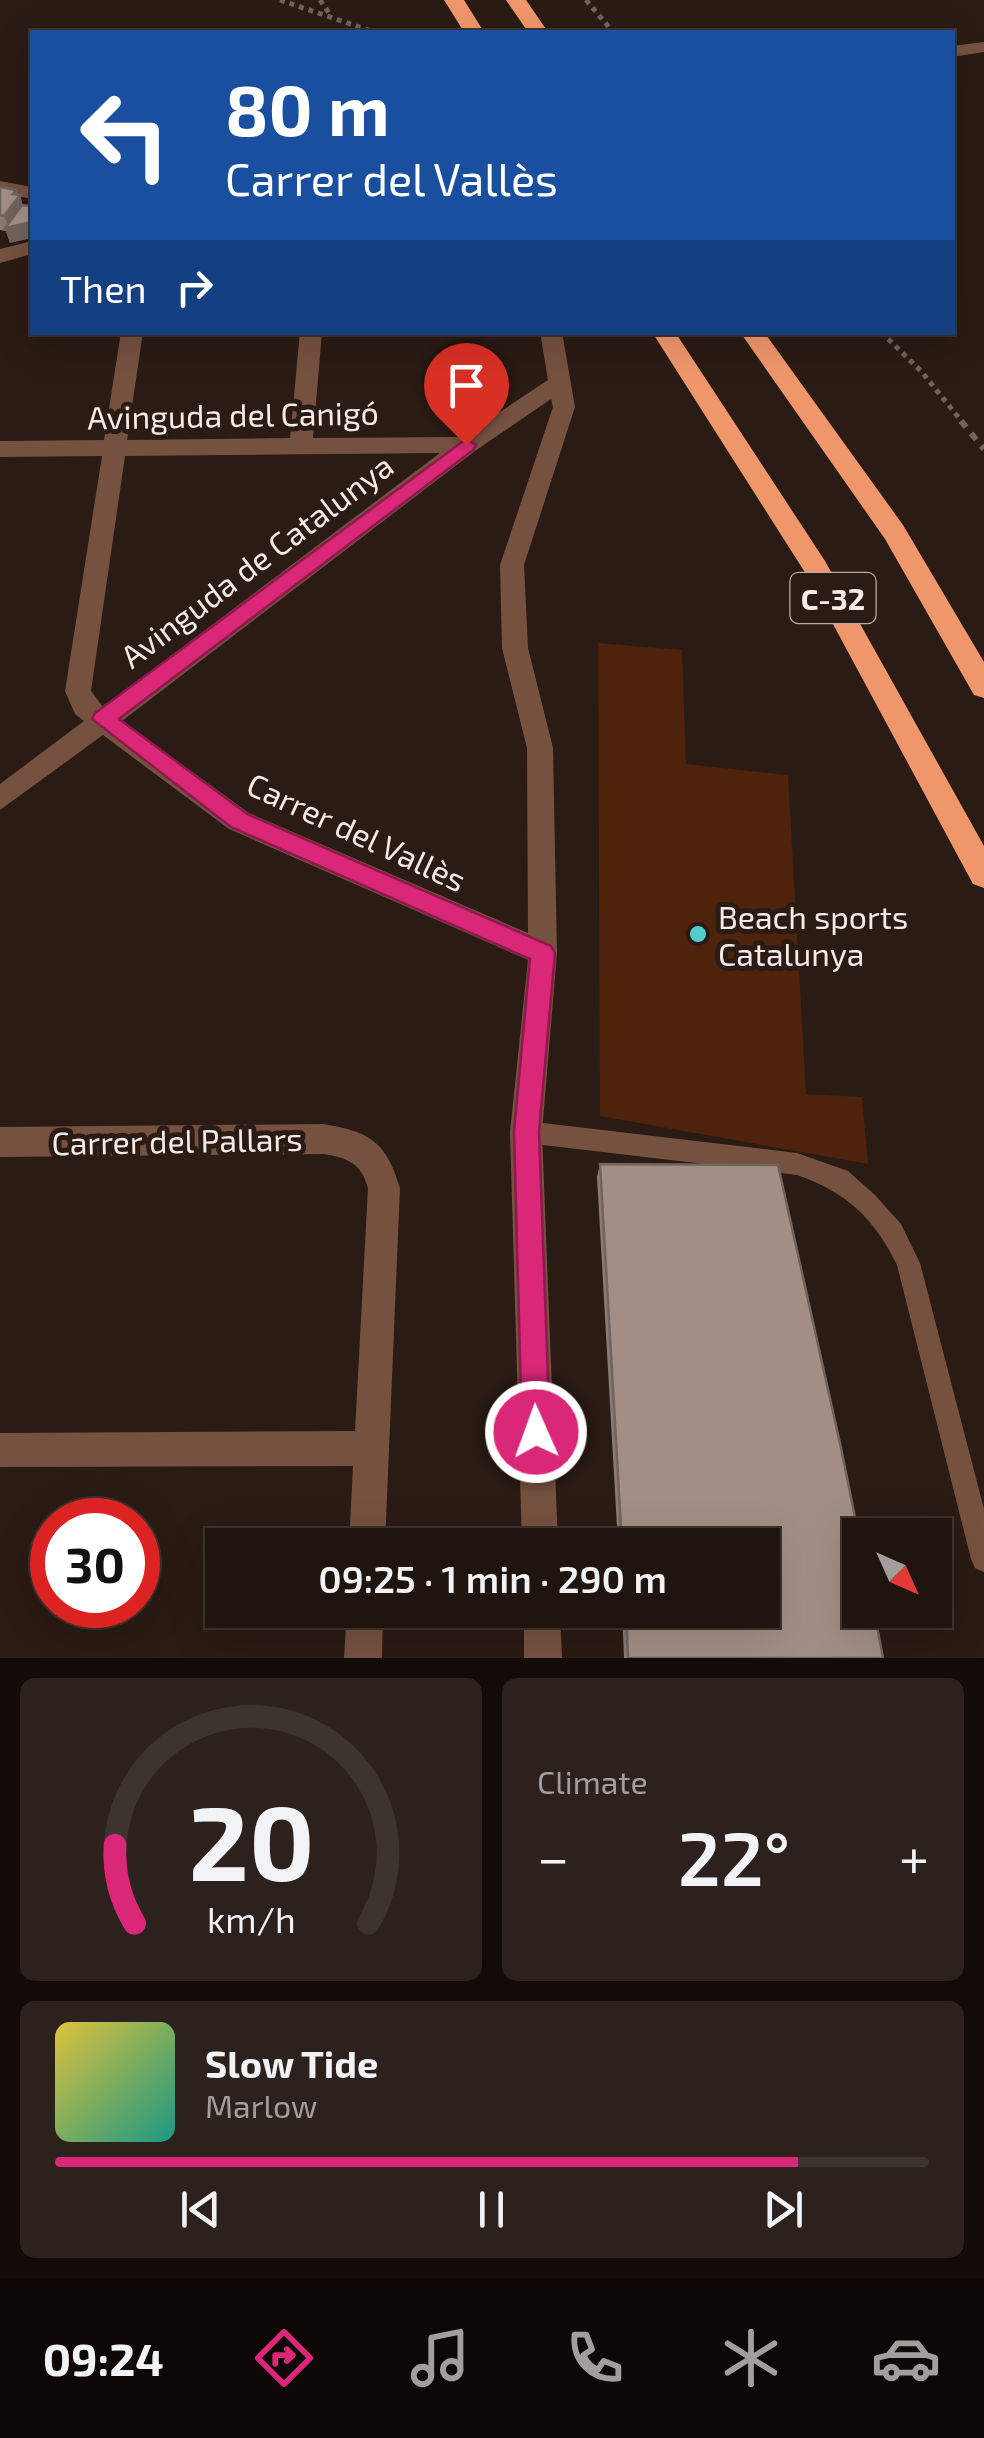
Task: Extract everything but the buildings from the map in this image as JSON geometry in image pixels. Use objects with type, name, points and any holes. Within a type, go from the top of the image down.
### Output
[{"type":"highway","points":[[454,0],[473,30]]},
{"type":"highway","points":[[516,0],[537,30]]},
{"type":"highway","name":"C-32","points":[[664,335],[816,568],[984,875]]},
{"type":"highway","name":"C-32","points":[[752,335],[894,532],[984,687]]},
{"type":"street","points":[[955,52],[984,48]]},
{"type":"street","points":[[0,186],[30,192]]},
{"type":"street","points":[[0,256],[30,248]]},
{"type":"street","points":[[103,719],[84,707],[78,691],[131,335]]},
{"type":"street","points":[[302,444],[310,335]]},
{"type":"street","points":[[539,1528],[526,1132],[543,953],[540,748],[516,648],[512,566],[564,407],[551,335]]},
{"type":"street","name":"Avinguda de Catalunya","points":[[0,799],[466,445],[558,384]]},
{"type":"street","name":"Avinguda del Canigó","points":[[0,449],[466,445]]},
{"type":"street","name":"Carrer del Vallès","points":[[103,719],[239,820],[543,953]]},
{"type":"street","name":"Carrer del Pallars","points":[[0,1142],[323,1139],[354,1144],[372,1155],[384,1188],[371,1448]]},
{"type":"street","points":[[0,1450],[371,1448],[368,1528]]},
{"type":"street","points":[[363,1658],[364,1628]]},
{"type":"street","points":[[542,1628],[543,1658]]},
{"type":"lane","points":[[526,1132],[796,1164],[840,1179],[867,1202],[893,1232],[908,1263],[984,1559]]},
{"type":"path","points":[[280,0],[368,30]]},
{"type":"path","points":[[320,0],[332,17]]},
{"type":"path","points":[[586,0],[612,30]]},
{"type":"path","points":[[884,335],[920,370],[984,449]]},
{"type":"shaded area","name":"Beach sports Catalunya","points":[[598,643],[682,650],[686,764],[788,775],[806,1094],[862,1097],[868,1164],[600,1116]]},
{"type":"place","name":"Beach sports Catalunya","points":[[698,934]]},
{"type":"route","points":[[466,445],[103,719],[239,820],[543,953],[526,1132],[536,1432]]}]
